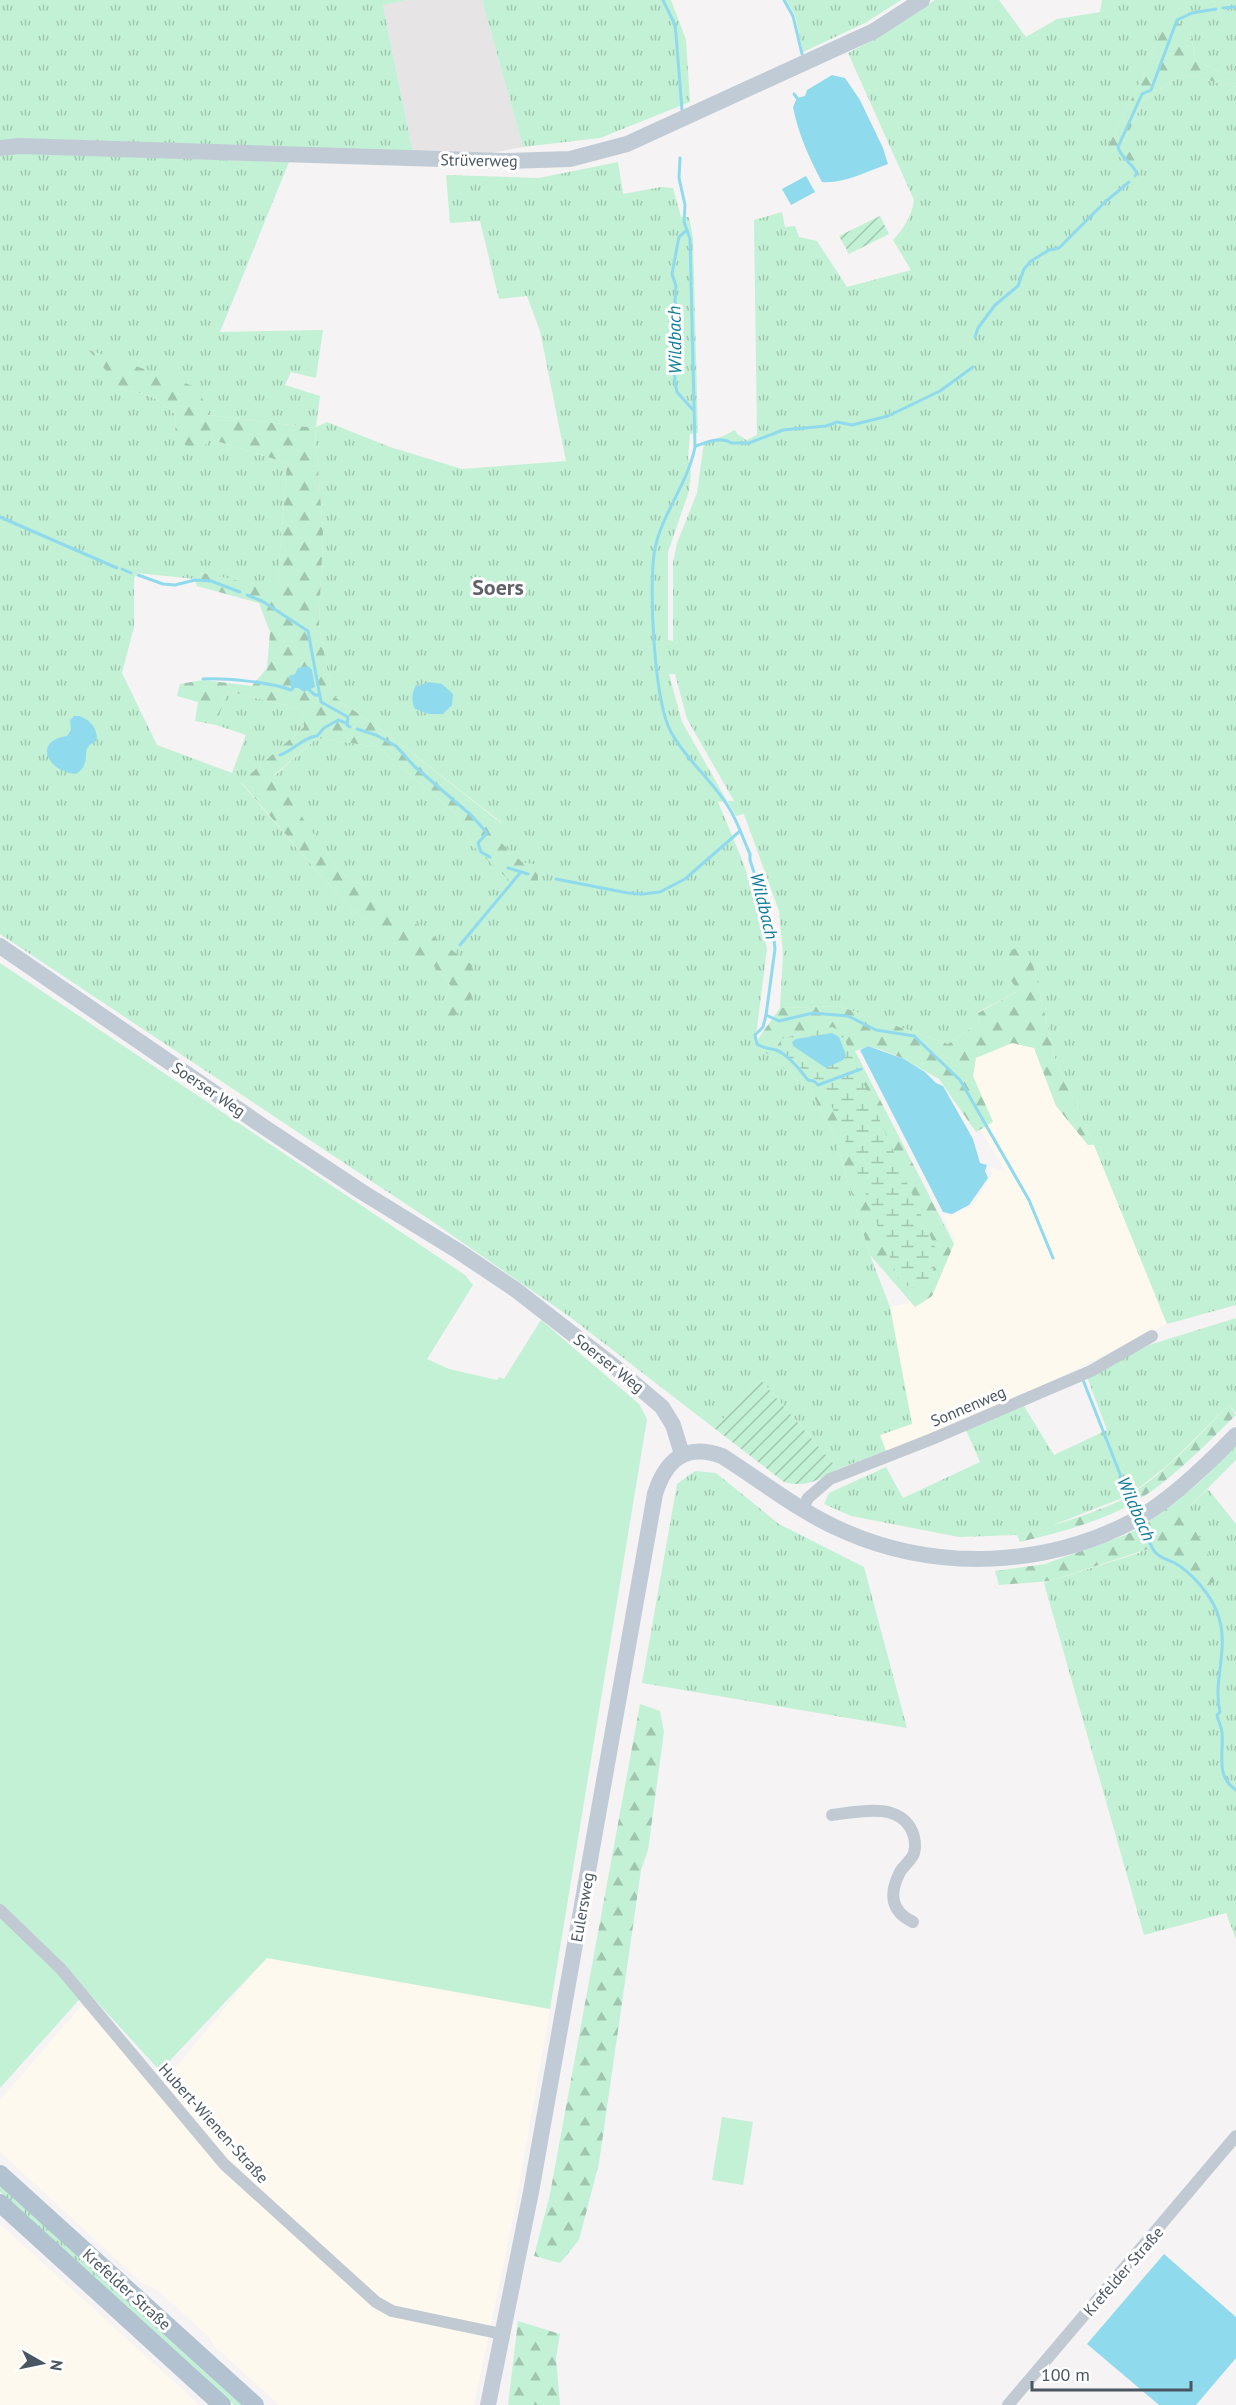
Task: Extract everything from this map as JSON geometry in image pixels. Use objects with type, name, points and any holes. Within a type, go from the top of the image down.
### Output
[{"type":"main road","name":"Krefelder Straße","points":[[0,2174],[255,2405]]},
{"type":"main road","name":"Krefelder Straße","points":[[0,2203],[222,2405]]},
{"type":"street","name":"Strüverweg","points":[[0,148],[19,146],[506,161],[570,159],[609,150],[679,121],[874,31],[922,0]]},
{"type":"street","name":"Soerser Weg","points":[[0,946],[267,1129],[362,1192],[458,1251],[525,1297],[662,1407],[673,1425],[682,1454]]},
{"type":"street","name":"Sonnenweg","points":[[801,1509],[808,1498],[830,1479],[932,1439],[1091,1371],[1152,1336]]},
{"type":"street","points":[[682,1454],[700,1451],[722,1456],[801,1509],[848,1533],[892,1548],[960,1559],[1008,1558],[1050,1551],[1084,1542],[1143,1515],[1214,1458],[1236,1435]]},
{"type":"street","name":"Eulersweg","points":[[488,2405],[530,2199],[655,1494],[663,1474],[682,1454]]},
{"type":"street","points":[[832,1815],[882,1810],[896,1814],[908,1823],[914,1833],[914,1854],[901,1870],[893,1895],[896,1908],[902,1917],[913,1922]]},
{"type":"street","name":"Hubert-Wienen-Straße","points":[[0,1910],[61,1969],[224,2164],[376,2302],[392,2311],[502,2334]]},
{"type":"street","name":"Krefelder Straße","points":[[1008,2405],[1236,2136]]},
{"type":"street","name":"Eulersweg","points":[[497,2367],[497,2405]]},
{"type":"shaded area","points":[[408,0],[482,0],[523,147],[491,153],[413,153],[383,5]]},
{"type":"shaded area","points":[[1012,1043],[1034,1048],[1056,1106],[1088,1145],[1094,1145],[1167,1324],[1019,1397],[886,1451],[880,1436],[912,1423],[890,1307],[909,1303],[908,1298],[916,1307],[932,1296],[955,1240],[942,1214],[951,1216],[973,1205],[992,1174],[989,1167],[1006,1172],[953,1085],[973,1076],[976,1058]]},
{"type":"shaded area","points":[[266,1958],[550,2009],[515,2209],[474,2405],[279,2405],[214,2346],[209,2337],[157,2290],[142,2283],[0,2152],[0,2100],[82,2005],[157,2090]]},
{"type":"shaded area","points":[[0,2224],[62,2280],[200,2405],[0,2405]]},
{"type":"green space","points":[[0,0],[408,0],[383,5],[413,153],[0,143]]},
{"type":"green space","points":[[482,0],[671,0],[686,40],[690,102],[600,138],[523,147]]},
{"type":"green space","points":[[786,0],[901,0],[865,23],[803,52],[795,15]]},
{"type":"green space","points":[[935,0],[999,0],[1026,37],[1057,19],[1100,12],[1102,0],[1236,0],[1236,71],[1225,74],[1196,61],[1190,31],[1167,17],[1143,76],[1106,150],[1124,142],[1143,101],[1183,74],[1236,87],[1236,1305],[1167,1324],[1094,1145],[1056,1062],[1033,964],[1018,991],[978,1012],[980,1022],[948,1044],[839,1006],[780,1008],[783,954],[779,911],[744,814],[736,816],[727,801],[718,802],[743,862],[759,912],[767,949],[755,1043],[812,1093],[834,1135],[870,1255],[890,1307],[912,1424],[880,1435],[886,1451],[838,1469],[761,1380],[714,1428],[570,1317],[433,1222],[0,934],[0,156],[17,153],[289,162],[220,332],[323,330],[316,378],[291,372],[285,385],[320,396],[316,427],[327,422],[390,447],[462,469],[566,461],[540,331],[527,296],[499,299],[480,221],[450,223],[446,175],[539,178],[618,162],[623,194],[661,187],[673,188],[681,217],[689,217],[693,238],[698,433],[690,434],[689,491],[668,552],[668,640],[673,641],[673,563],[677,543],[697,493],[704,442],[735,430],[747,440],[757,435],[754,220],[782,212],[785,227],[795,226],[799,237],[817,241],[847,287],[911,270],[893,240],[907,222],[914,200],[848,53],[877,38]],"holes":[[[91,350],[208,415],[315,428],[323,533],[319,624],[332,695],[394,739],[501,822],[497,840],[522,862],[473,846],[455,813],[378,747],[317,738],[274,776],[339,872],[364,886],[472,998],[436,1015],[451,986],[434,966],[362,918],[320,875],[241,783],[304,727],[301,709],[227,691],[216,725],[246,735],[232,773],[157,745],[122,673],[134,627],[134,579],[137,573],[195,579],[203,573],[277,590],[287,463],[210,439],[175,436],[176,415],[152,397],[122,390]],[[669,674],[675,674],[687,719],[734,801],[727,801],[682,722]]]},
{"type":"green space","points":[[1167,16],[1190,31],[1196,61],[1225,74],[1236,71],[1236,87],[1183,74],[1143,101],[1124,142],[1140,156],[1134,165],[1106,150],[1143,76]]},
{"type":"green space","points":[[880,216],[889,234],[849,254],[839,236]]},
{"type":"green space","points":[[89,350],[199,388],[208,415],[315,428],[323,533],[319,624],[332,695],[394,739],[501,823],[498,840],[522,862],[538,865],[538,885],[510,881],[473,846],[455,813],[378,747],[317,738],[274,775],[339,872],[364,886],[472,965],[472,998],[447,1024],[436,1015],[451,986],[434,966],[405,964],[400,945],[362,918],[320,875],[241,782],[304,727],[301,709],[227,691],[216,725],[195,721],[198,702],[177,696],[180,684],[203,680],[252,686],[267,668],[270,632],[259,603],[197,586],[195,579],[203,573],[277,589],[287,463],[210,439],[202,449],[191,450],[175,436],[176,415],[152,397],[122,390]]},
{"type":"green space","points":[[1021,947],[1033,964],[1056,1062],[1094,1145],[1088,1145],[1056,1106],[1034,1048],[1012,1043],[976,1058],[973,1076],[993,1122],[976,1132],[939,1079],[904,1059],[882,1050],[868,1046],[855,1051],[954,1244],[932,1296],[915,1307],[870,1255],[834,1135],[812,1093],[755,1043],[780,1008],[839,1006],[948,1044],[980,1022],[978,1013],[1018,991],[1002,967],[1007,951]]},
{"type":"green space","points":[[0,963],[465,1275],[473,1285],[427,1359],[449,1369],[497,1380],[499,1377],[504,1379],[541,1320],[639,1404],[647,1419],[550,2009],[267,1958],[160,2071],[87,1991],[0,2088]]},
{"type":"green space","points":[[832,1027],[841,1031],[938,1254],[926,1293],[900,1283],[824,1086],[784,1055],[780,1039]]},
{"type":"green space","points":[[1236,1318],[1236,1413],[1229,1405],[1169,1464],[1130,1495],[1048,1527],[1017,1535],[959,1537],[851,1516],[824,1504],[829,1493],[886,1467],[903,1498],[980,1462],[966,1430],[1024,1406],[1054,1455],[1107,1430],[1087,1377],[1149,1345]]},
{"type":"green space","points":[[761,1380],[838,1469],[818,1480],[806,1483],[784,1482],[714,1428]]},
{"type":"green space","points":[[1229,1405],[1236,1415],[1177,1471],[1145,1496],[1109,1515],[1020,1542],[1017,1535],[1090,1513],[1144,1486],[1194,1441]]},
{"type":"green space","points":[[1236,1446],[1236,1460],[1186,1510],[1220,1578],[1200,1590],[1148,1549],[1050,1581],[999,1585],[995,1571],[1045,1564],[1142,1527],[1199,1483]]},
{"type":"green space","points":[[695,1471],[716,1473],[779,1524],[864,1567],[907,1728],[642,1683],[677,1484]]},
{"type":"green space","points":[[1208,1489],[1236,1524],[1236,1939],[1226,1913],[1144,1935],[1044,1583],[1139,1553],[1189,1518],[1186,1510]]},
{"type":"green space","points":[[640,1704],[660,1711],[664,1732],[648,1850],[641,1870],[599,2163],[579,2240],[560,2263],[534,2256],[550,2194]]},
{"type":"green space","points":[[722,2117],[753,2122],[743,2185],[712,2180]]},
{"type":"green space","points":[[0,2183],[244,2405],[234,2405],[0,2192]]},
{"type":"green space","points":[[518,2321],[560,2334],[556,2358],[560,2405],[508,2405]]},
{"type":"water","points":[[832,75],[845,78],[860,100],[883,148],[888,164],[847,179],[822,182],[804,145],[793,107],[797,98],[805,96],[807,90]]},
{"type":"water","points":[[806,176],[815,192],[791,205],[782,189]]},
{"type":"water","points":[[308,666],[312,670],[315,687],[304,692],[291,687],[289,676],[295,674],[298,668]]},
{"type":"water","points":[[429,682],[442,684],[453,694],[452,705],[443,714],[429,714],[415,709],[412,697],[416,685]]},
{"type":"water","points":[[74,716],[79,716],[92,725],[97,740],[87,748],[84,766],[76,774],[58,768],[48,756],[47,750],[56,739],[67,736],[71,730],[70,720]]},
{"type":"water","points":[[832,1033],[839,1037],[846,1055],[843,1060],[826,1068],[793,1046],[792,1042],[796,1039]]},
{"type":"water","points":[[868,1046],[904,1059],[943,1086],[973,1139],[980,1163],[987,1165],[985,1171],[988,1178],[969,1205],[952,1214],[943,1212],[860,1050]]},
{"type":"water","points":[[1164,2254],[1236,2317],[1236,2358],[1196,2405],[1159,2405],[1087,2344]]},
{"type":"waterway","name":"Wildbach","points":[[663,0],[675,25],[682,110]]},
{"type":"waterway","points":[[784,0],[793,16],[802,54]]},
{"type":"waterway","points":[[1223,8],[1236,7]]},
{"type":"waterway","points":[[1135,176],[1137,173],[1118,147],[1142,94],[1151,90],[1177,20],[1192,13],[1216,9]]},
{"type":"waterway","points":[[794,94],[797,98]]},
{"type":"waterway","name":"Wildbach","points":[[680,158],[679,178],[685,205],[684,222],[690,239],[695,447],[687,473],[664,522],[655,548],[652,588],[654,642],[660,695],[671,732],[729,808],[738,825],[750,854],[773,930],[775,949],[766,1015],[779,1021],[813,1013],[848,1016],[876,1030],[914,1036],[960,1080],[1029,1200],[1053,1258]]},
{"type":"waterway","points":[[975,337],[978,328],[995,305],[1018,286],[1024,269],[1031,261],[1049,250],[1059,248],[1104,203],[1129,182]]},
{"type":"waterway","name":"Wildbach","points":[[687,230],[679,237],[672,274],[676,286],[677,312],[677,323],[673,330],[677,392],[693,410]]},
{"type":"waterway","points":[[696,446],[719,440],[749,443],[783,430],[826,426],[837,422],[852,425],[888,416],[940,391],[973,367]]},
{"type":"waterway","points":[[0,517],[117,568]]},
{"type":"waterway","points":[[122,569],[131,573]]},
{"type":"waterway","points":[[138,575],[163,584],[175,585],[195,580],[211,581],[240,592]]},
{"type":"waterway","points":[[247,595],[262,601],[308,631],[321,702],[348,717],[347,725],[350,727]]},
{"type":"waterway","points":[[203,679],[248,681],[291,690],[294,687]]},
{"type":"waterway","points":[[307,688],[315,695],[320,695]]},
{"type":"waterway","points":[[280,755],[307,739],[317,736],[324,728],[338,720],[346,723]]},
{"type":"waterway","points":[[357,729],[376,735],[396,746],[414,766],[472,816],[487,833],[478,843],[481,852],[490,857]]},
{"type":"waterway","points":[[556,879],[628,893],[660,892],[685,879],[740,831]]},
{"type":"waterway","points":[[508,868],[528,874]]},
{"type":"waterway","points":[[460,945],[520,873]]},
{"type":"waterway","points":[[766,1015],[763,1027],[755,1035],[757,1044],[785,1055],[808,1080],[818,1085],[861,1069]]},
{"type":"waterway","name":"Wildbach","points":[[1083,1380],[1135,1512]]},
{"type":"waterway","name":"Wildbach","points":[[1141,1523],[1155,1552],[1175,1563],[1194,1578],[1210,1598],[1217,1612],[1222,1638],[1218,1687],[1220,1712],[1217,1715],[1222,1731],[1222,1764],[1225,1778],[1236,1790]]},
{"type":"district","name":"Soers","points":[[498,587]]}]
